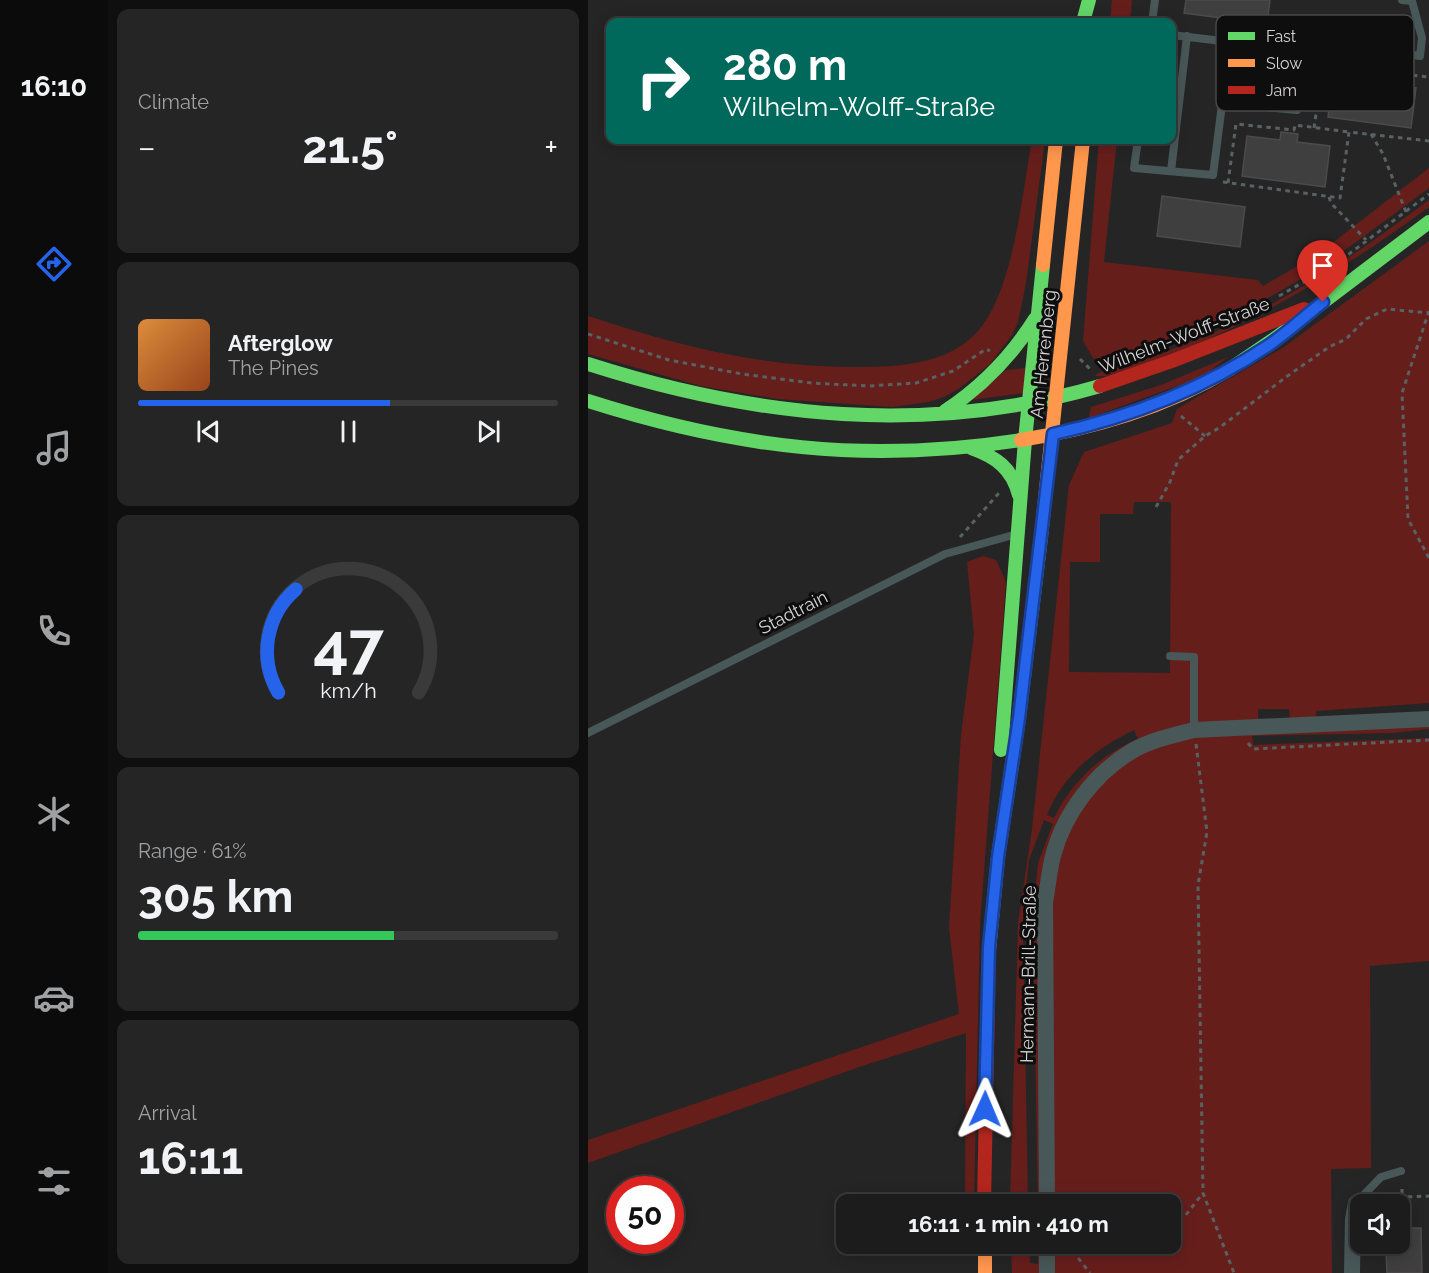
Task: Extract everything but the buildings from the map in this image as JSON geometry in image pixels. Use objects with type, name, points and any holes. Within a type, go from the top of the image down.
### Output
[{"type":"main road","points":[[1084,18],[1089,0]]},
{"type":"main road","points":[[1089,0],[1089,18]]},
{"type":"main road","name":"Am Herrenberg","points":[[998,857],[1002,717],[1025,440],[1056,144]]},
{"type":"main road","name":"Am Herrenberg","points":[[984,1194],[989,947],[998,857],[1019,718],[1053,434],[1083,144]]},
{"type":"main road","name":"Wilhelm-Wolff-Straße","points":[[588,401],[695,433],[799,450],[882,453],[971,448],[1025,440],[1114,420],[1194,389],[1271,344],[1429,222]]},
{"type":"main road","name":"Wilhelm-Wolff-Straße","points":[[588,364],[662,387],[755,407],[850,415],[940,414],[1030,402],[1101,386],[1179,360],[1323,302]]},
{"type":"main road","points":[[940,414],[976,389],[1007,361],[1038,314]]},
{"type":"main road","points":[[1061,356],[1073,371],[1101,386]]},
{"type":"main road","points":[[971,448],[991,455],[1008,466],[1017,484],[1020,501]]},
{"type":"main road","points":[[984,1254],[985,1273]]},
{"type":"street","name":"Hermann-Brill-Straße","points":[[1047,1194],[1045,902],[1053,855],[1077,804],[1108,768],[1134,750],[1166,737],[1194,730],[1429,719]]},
{"type":"street","points":[[1047,1254],[1047,1273]]},
{"type":"street","points":[[1352,1254],[1352,1273]]},
{"type":"lane","points":[[1153,18],[1155,0]]},
{"type":"lane","points":[[1402,0],[1412,1],[1422,38],[1420,56],[1414,55]]},
{"type":"lane","points":[[1176,35],[1216,40]]},
{"type":"lane","points":[[1176,126],[1186,36]]},
{"type":"lane","points":[[1137,144],[1134,168],[1213,175],[1221,111]]},
{"type":"lane","points":[[1171,171],[1174,144]]},
{"type":"lane","name":"Stadtrain","points":[[588,733],[945,554],[1017,534]]},
{"type":"lane","points":[[1170,656],[1194,657],[1194,730]]},
{"type":"lane","points":[[1365,1194],[1382,1177],[1401,1171]]},
{"type":"path","points":[[1414,37],[1422,38]]},
{"type":"path","points":[[1414,75],[1429,77]]},
{"type":"path","points":[[1314,128],[1316,111]]},
{"type":"path","points":[[1228,183],[1236,124],[1294,130],[1295,125],[1429,141]]},
{"type":"path","points":[[1213,175],[1212,181],[1340,198],[1349,132]]},
{"type":"path","points":[[1371,134],[1383,154],[1406,212]]},
{"type":"path","points":[[1271,300],[1337,262],[1429,194]]},
{"type":"path","points":[[1329,197],[1331,203],[1366,240]]},
{"type":"path","points":[[1156,507],[1170,482],[1178,460],[1205,436],[1219,429],[1286,377],[1329,347],[1346,339],[1366,319],[1387,309],[1429,312],[1402,393],[1408,519],[1429,558]]},
{"type":"path","points":[[588,334],[669,360],[742,374],[812,383],[869,386],[916,384],[952,371],[986,349],[1007,361]]},
{"type":"path","points":[[1077,353],[1083,364],[1092,370]]},
{"type":"path","points":[[945,554],[1006,485]]},
{"type":"path","points":[[1237,728],[1252,748],[1429,740]]},
{"type":"path","points":[[1194,730],[1203,784],[1207,832],[1198,885],[1203,1193],[1234,1273]]},
{"type":"path","points":[[1402,1189],[1402,1194]]},
{"type":"path","points":[[1181,1218],[1203,1193]]},
{"type":"path","points":[[1410,1197],[1429,1196]]},
{"type":"path","points":[[1075,1254],[1090,1273]]},
{"type":"shaded area","points":[[1112,0],[1132,0],[1130,18],[1110,18]]},
{"type":"shaded area","points":[[1031,144],[1044,144],[1026,283],[1018,322],[1012,335],[990,364],[960,388],[944,397],[928,402],[892,407],[778,399],[701,386],[588,354],[588,316],[655,337],[753,359],[856,367],[922,362],[952,351],[966,342],[978,331],[990,313],[1008,267]]},
{"type":"shaded area","points":[[1099,144],[1117,144],[1104,262],[1258,280],[1263,286],[1318,254],[1429,168],[1429,188],[1329,261],[1249,308],[1163,344],[1104,363],[1093,358],[1083,341]]},
{"type":"shaded area","points":[[1429,200],[1429,207],[1391,234],[1314,284],[1275,306],[1193,346],[1106,376],[1095,376],[1103,371],[1140,361],[1198,339],[1259,311],[1346,259]]},
{"type":"shaded area","points":[[1429,241],[1429,703],[1316,711],[1316,720],[1429,716],[1429,729],[1394,733],[1252,736],[1253,745],[1429,738],[1429,961],[1370,966],[1371,1168],[1331,1169],[1332,1273],[1012,1273],[1011,1254],[1030,1254],[1030,1263],[1038,1264],[1038,1254],[1181,1254],[1181,1194],[1038,1194],[1033,926],[1023,927],[1028,1194],[1010,1194],[1018,924],[1032,829],[1069,485],[1084,452],[1172,423],[1177,409],[1284,347]],"holes":[[[1134,502],[1171,502],[1170,673],[1069,672],[1070,562],[1100,562],[1100,514],[1133,514]],[[1258,709],[1289,709],[1290,721],[1258,721]],[[1134,730],[1138,739],[1124,745],[1088,771],[1069,793],[1054,818],[1047,815],[1062,787],[1082,764],[1107,745]],[[1044,820],[1053,824],[1038,863],[1033,914],[1023,914],[1029,860]]]},
{"type":"shaded area","points":[[1228,357],[1202,377],[1089,418],[1091,407],[1161,385]]},
{"type":"shaded area","points":[[1026,368],[1023,393],[971,400],[1006,370]]},
{"type":"shaded area","points":[[983,556],[996,560],[1006,582],[980,924],[974,1194],[965,1194],[966,1033],[865,1065],[588,1163],[588,1140],[959,1014],[949,928],[961,735],[974,634],[967,562]]},
{"type":"traffic: fast","points":[[1084,18],[1089,0]]},
{"type":"traffic: fast","points":[[1230,369],[1277,337],[1429,222]]},
{"type":"traffic: fast","points":[[1001,750],[1025,440],[1043,265]]},
{"type":"traffic: fast","points":[[945,411],[995,370],[1035,319]]},
{"type":"traffic: fast","points":[[588,364],[715,397],[778,408],[842,414],[907,415],[971,411],[1036,402],[1100,386]]},
{"type":"traffic: fast","points":[[588,401],[696,430],[802,447],[855,451],[909,451],[1021,440]]},
{"type":"traffic: fast","points":[[971,448],[988,455],[1002,465],[1012,478],[1019,495]]},
{"type":"traffic: fast","points":[[989,950],[998,857],[1019,718],[1041,537]]},
{"type":"traffic: slow","points":[[1043,265],[1056,144]]},
{"type":"traffic: slow","points":[[1041,537],[1083,144]]},
{"type":"traffic: slow","points":[[1021,440],[1102,423],[1128,415],[1180,395],[1230,369]]},
{"type":"traffic: slow","points":[[985,1254],[985,1273]]},
{"type":"traffic: jam","points":[[1100,386],[1172,361],[1304,309]]},
{"type":"traffic: jam","points":[[984,1194],[989,950]]},
{"type":"route","points":[[985,1109],[989,947],[998,857],[1019,718],[1053,434],[1114,420],[1194,389],[1271,344],[1323,302]]}]
